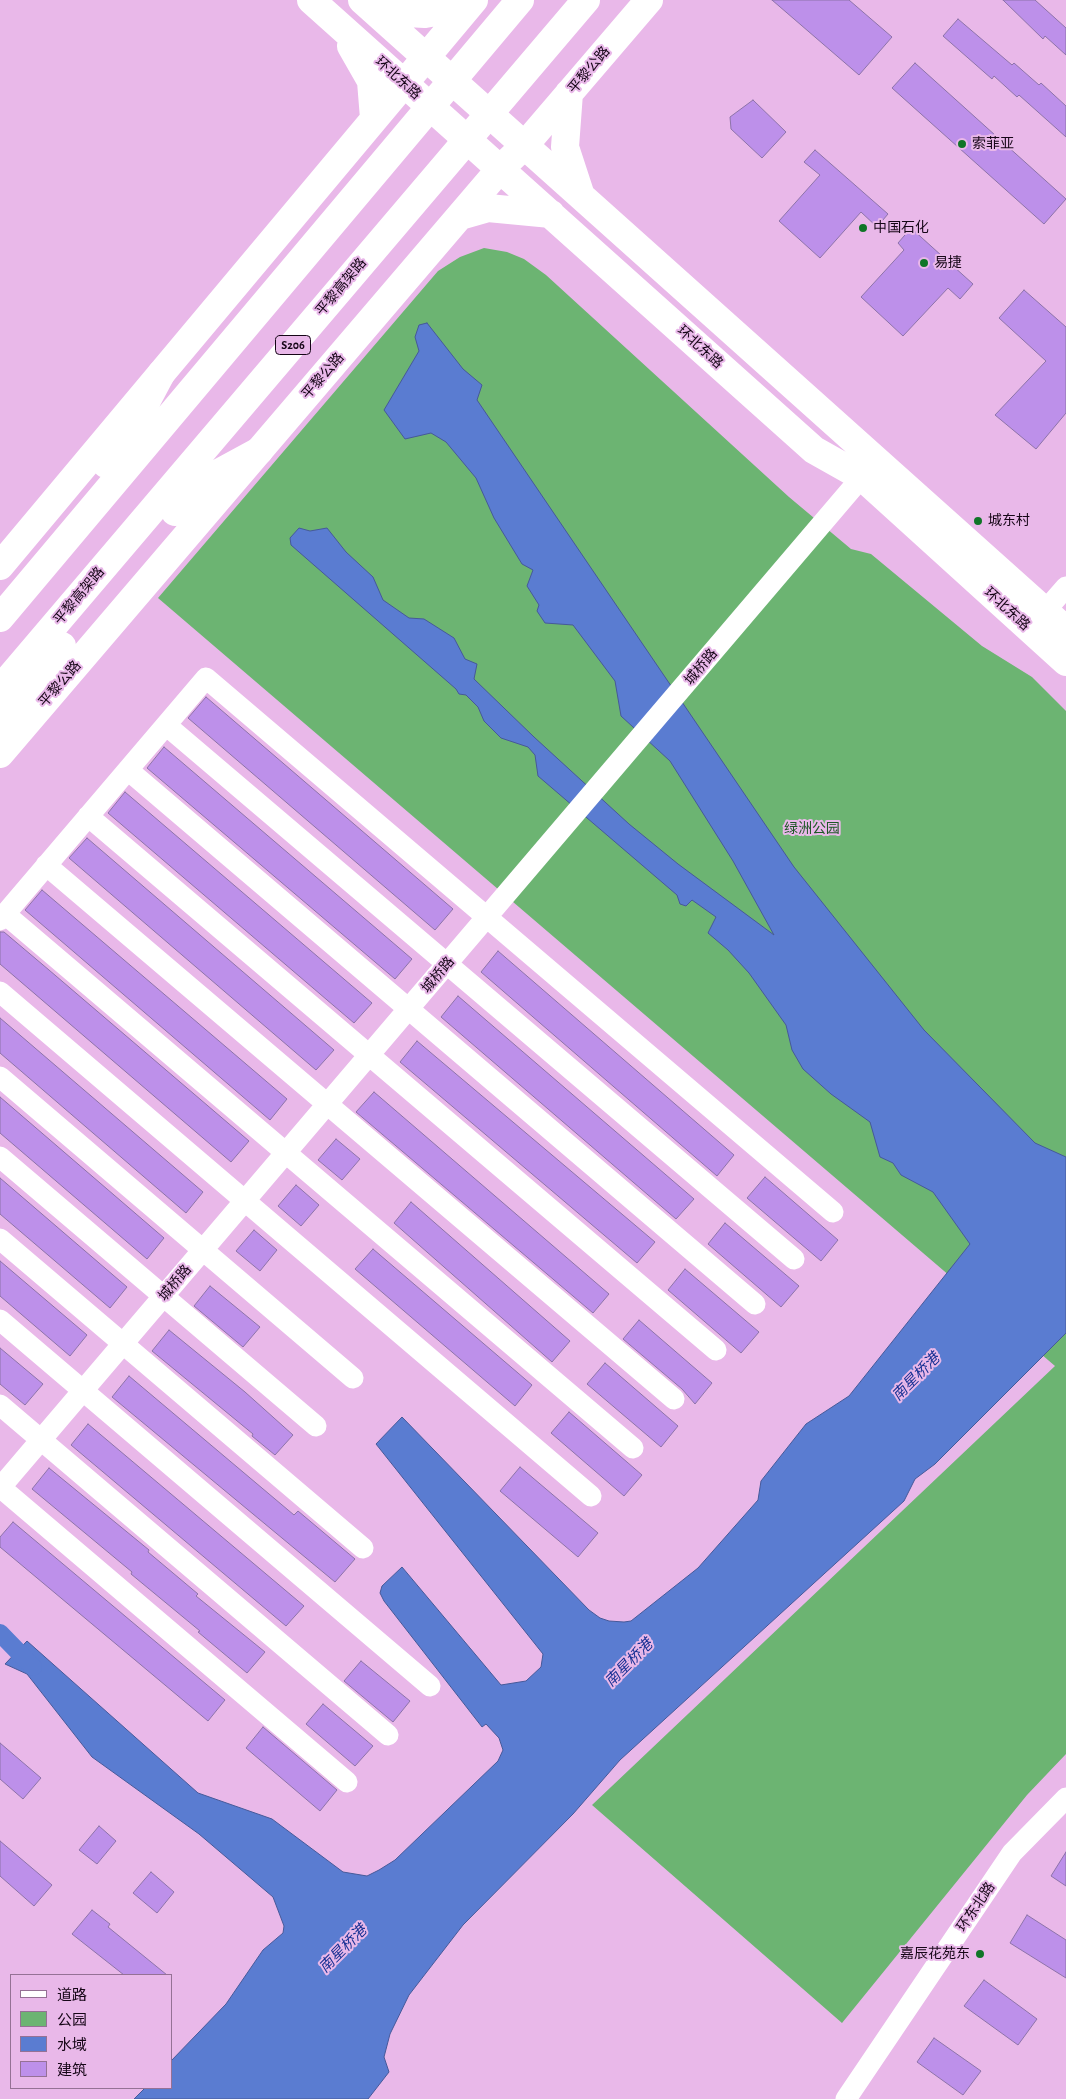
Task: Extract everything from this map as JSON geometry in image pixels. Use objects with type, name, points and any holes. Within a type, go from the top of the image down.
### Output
[{"type":"main road","name":"环北东路","points":[[311,0],[814,450],[869,469],[1066,630]]},
{"type":"main road","name":"环北东路","points":[[362,0],[581,197],[869,469],[1066,662]]},
{"type":"main road","points":[[366,0],[406,13],[425,14],[471,3]]},
{"type":"main road","points":[[0,618],[520,0]]},
{"type":"main road","name":"平黎高架路","points":[[0,689],[586,0]]},
{"type":"main road","name":"平黎公路","points":[[0,754],[500,169],[524,146],[649,0]]},
{"type":"main road","points":[[0,566],[471,3]]},
{"type":"main road","points":[[339,25],[371,81],[374,118]]},
{"type":"main road","points":[[569,93],[565,147],[581,197]]},
{"type":"main road","points":[[460,216],[488,208],[551,214]]},
{"type":"main road","points":[[0,590],[126,440],[162,374]]},
{"type":"main road","points":[[0,719],[200,483],[259,451]]},
{"type":"street","name":"城桥路","points":[[0,1487],[869,469]]},
{"type":"street","points":[[1045,611],[1066,587]]},
{"type":"street","points":[[633,1448],[286,1153],[3,917],[46,865],[206,678],[833,1212]]},
{"type":"street","points":[[166,725],[794,1259]]},
{"type":"street","points":[[128,770],[755,1304]]},
{"type":"street","points":[[88,816],[716,1350]]},
{"type":"street","points":[[46,865],[674,1399]]},
{"type":"street","points":[[0,992],[592,1496]]},
{"type":"street","points":[[0,1077],[354,1378]]},
{"type":"street","points":[[0,1157],[316,1426]]},
{"type":"street","points":[[0,1239],[363,1548]]},
{"type":"street","points":[[0,1320],[430,1686]]},
{"type":"street","points":[[0,1405],[388,1735]]},
{"type":"street","points":[[0,1487],[347,1782]]},
{"type":"street","name":"环东北路","points":[[846,2099],[1012,1853],[1066,1798]]},
{"type":"green space","name":"绿洲公园","points":[[484,248],[507,252],[524,259],[546,275],[789,497],[851,549],[871,554],[982,646],[1032,677],[1066,711],[1066,1754],[1027,1795],[842,2023],[592,1805],[1055,1366],[158,598],[438,271],[460,257]]},
{"type":"water","name":"南星桥港","points":[[427,323],[463,369],[482,385],[477,400],[794,867],[924,1030],[1035,1143],[1066,1157],[1066,1333],[935,1464],[915,1479],[904,1501],[620,1760],[573,1814],[463,1925],[409,1995],[390,2034],[384,2057],[389,2072],[368,2099],[134,2099],[144,2089],[172,2089],[172,2060],[226,2004],[263,1950],[283,1933],[284,1926],[273,1897],[199,1834],[92,1757],[27,1674],[5,1664],[27,1641],[198,1793],[272,1819],[343,1872],[367,1876],[395,1860],[498,1761],[503,1750],[499,1738],[486,1724],[482,1727],[384,1601],[380,1593],[382,1586],[402,1567],[501,1685],[526,1681],[541,1667],[543,1654],[376,1444],[402,1417],[589,1610],[600,1618],[609,1621],[631,1621],[698,1568],[758,1500],[761,1481],[806,1424],[849,1396],[970,1244],[933,1192],[901,1175],[893,1163],[880,1157],[870,1122],[831,1094],[803,1069],[792,1050],[786,1025],[749,973],[728,950],[708,933],[716,917],[692,900],[686,906],[680,904],[677,895],[538,776],[535,755],[528,747],[501,738],[484,721],[478,707],[466,695],[459,694],[456,689],[291,545],[290,538],[299,528],[310,531],[327,528],[346,552],[373,577],[383,600],[409,618],[424,619],[454,638],[465,659],[477,664],[474,679],[629,824],[678,864],[774,935],[733,861],[670,761],[621,716],[615,681],[573,625],[545,623],[537,611],[539,605],[527,586],[533,570],[522,564],[494,518],[476,478],[446,442],[431,433],[405,439],[384,410],[419,351],[415,337],[419,325]]},
{"type":"building","points":[[772,0],[849,0],[892,37],[859,75]]},
{"type":"building","points":[[1003,0],[1035,0],[1066,28],[1066,55],[1045,36],[1043,39]]},
{"type":"building","points":[[958,19],[1012,65],[1014,63],[1039,85],[1041,83],[1066,106],[1066,137],[1019,95],[1017,97],[994,76],[992,79],[943,36]]},
{"type":"building","points":[[915,63],[1066,199],[1044,224],[892,88]]},
{"type":"building","points":[[753,100],[786,132],[762,158],[731,129],[730,117]]},
{"type":"building","points":[[815,150],[888,214],[877,227],[861,212],[820,258],[779,221],[820,175],[804,162]]},
{"type":"building","points":[[911,228],[973,284],[960,299],[948,288],[903,336],[861,297],[904,250],[898,243]]},
{"type":"building","points":[[1024,290],[1066,327],[1066,413],[1036,449],[995,415],[1046,361],[999,318]]},
{"type":"building","points":[[206,697],[453,909],[435,930],[188,718]]},
{"type":"building","points":[[164,747],[412,959],[395,979],[147,768]]},
{"type":"building","points":[[125,792],[372,1003],[354,1023],[108,813]]},
{"type":"building","points":[[87,838],[334,1050],[316,1070],[69,858]]},
{"type":"building","points":[[42,890],[287,1099],[270,1120],[25,910]]},
{"type":"building","points":[[0,932],[4,932],[249,1141],[231,1162],[0,964]]},
{"type":"building","points":[[498,951],[734,1155],[717,1176],[481,972]]},
{"type":"building","points":[[458,996],[694,1199],[676,1219],[441,1017]]},
{"type":"building","points":[[0,1018],[203,1192],[186,1213],[0,1053]]},
{"type":"building","points":[[417,1041],[655,1242],[637,1263],[400,1062]]},
{"type":"building","points":[[374,1092],[609,1294],[593,1313],[356,1112]]},
{"type":"building","points":[[0,1097],[164,1238],[147,1259],[0,1133]]},
{"type":"building","points":[[336,1139],[360,1159],[342,1180],[318,1160]]},
{"type":"building","points":[[765,1177],[838,1240],[821,1261],[747,1198]]},
{"type":"building","points":[[0,1178],[127,1287],[110,1308],[0,1214]]},
{"type":"building","points":[[296,1185],[319,1205],[301,1226],[278,1206]]},
{"type":"building","points":[[411,1202],[570,1341],[552,1362],[394,1223]]},
{"type":"building","points":[[725,1223],[799,1286],[781,1307],[708,1244]]},
{"type":"building","points":[[254,1230],[277,1250],[260,1271],[236,1251]]},
{"type":"building","points":[[373,1249],[532,1385],[515,1406],[355,1269]]},
{"type":"building","points":[[0,1261],[87,1335],[70,1356],[0,1296]]},
{"type":"building","points":[[685,1269],[759,1332],[741,1353],[668,1290]]},
{"type":"building","points":[[210,1286],[260,1327],[243,1347],[194,1306]]},
{"type":"building","points":[[639,1320],[712,1383],[695,1404],[682,1389],[623,1339]]},
{"type":"building","points":[[169,1330],[245,1392],[293,1435],[275,1455],[252,1436],[253,1434],[152,1351]]},
{"type":"building","points":[[0,1348],[43,1384],[25,1405],[0,1384]]},
{"type":"building","points":[[605,1363],[678,1426],[661,1447],[587,1384]]},
{"type":"building","points":[[129,1376],[294,1515],[298,1511],[355,1559],[335,1582],[112,1397]]},
{"type":"building","points":[[569,1412],[642,1475],[624,1496],[551,1433]]},
{"type":"building","points":[[88,1424],[304,1606],[286,1626],[71,1445]]},
{"type":"building","points":[[520,1467],[598,1533],[578,1557],[500,1491]]},
{"type":"building","points":[[49,1468],[149,1550],[148,1552],[198,1594],[196,1596],[265,1652],[247,1673],[131,1574],[132,1572],[32,1489]]},
{"type":"building","points":[[13,1522],[225,1700],[208,1721],[0,1547],[0,1537]]},
{"type":"building","points":[[361,1661],[410,1701],[393,1722],[344,1681]]},
{"type":"building","points":[[323,1704],[373,1746],[355,1766],[306,1724]]},
{"type":"building","points":[[263,1727],[337,1790],[320,1811],[246,1748]]},
{"type":"building","points":[[0,1743],[41,1778],[23,1799],[0,1779]]},
{"type":"building","points":[[99,1826],[116,1841],[97,1864],[79,1850]]},
{"type":"building","points":[[0,1841],[52,1885],[34,1906],[0,1876]]},
{"type":"building","points":[[1066,1852],[1066,1886],[1051,1876]]},
{"type":"building","points":[[151,1872],[174,1892],[157,1913],[133,1893]]},
{"type":"building","points":[[92,1910],[110,1924],[108,1927],[166,1974],[123,1974],[72,1934]]},
{"type":"building","points":[[1027,1915],[1066,1940],[1066,1978],[1010,1943]]},
{"type":"building","points":[[984,1980],[1037,2019],[1018,2045],[964,2006]]},
{"type":"building","points":[[934,2038],[981,2071],[963,2095],[917,2062]]},
{"type":"waterway","points":[[0,1633],[33,1667]]},
{"type":"place","name":"索菲亚","points":[[962,144]]},
{"type":"place","name":"中国石化","points":[[863,228]]},
{"type":"place","name":"易捷","points":[[924,263]]},
{"type":"place","name":"城东村","points":[[978,521]]},
{"type":"place","name":"嘉辰花苑东","points":[[980,1954]]}]
